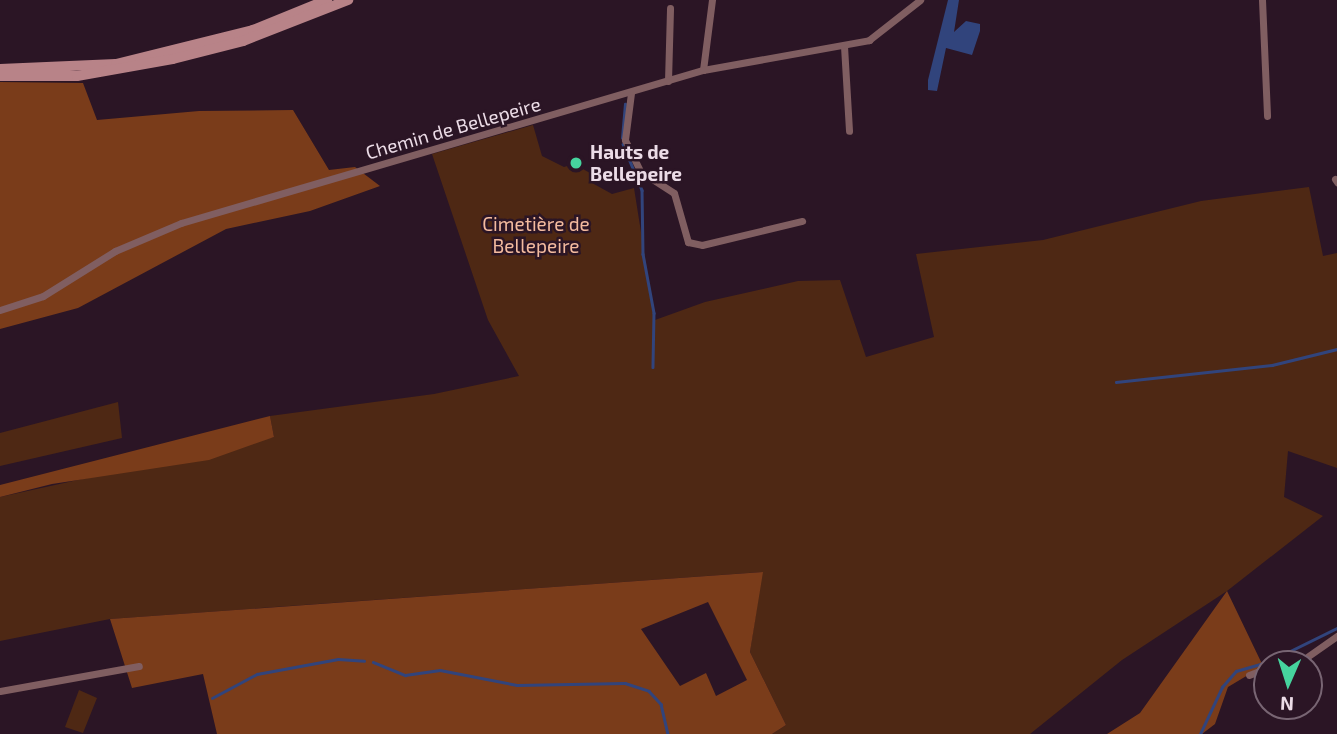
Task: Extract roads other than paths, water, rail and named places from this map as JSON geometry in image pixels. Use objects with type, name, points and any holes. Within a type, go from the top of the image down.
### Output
[{"type":"main road","points":[[0,69],[116,64],[253,30],[327,0]]},
{"type":"main road","points":[[0,76],[77,76],[173,59],[243,41],[348,0]]},
{"type":"street","points":[[703,70],[706,12],[712,0]]},
{"type":"street","name":"Chemin de Bellepeire","points":[[0,310],[43,296],[115,251],[181,223],[703,70],[844,46],[882,33],[920,0]]},
{"type":"street","points":[[1262,0],[1267,117]]},
{"type":"street","points":[[668,81],[670,8]]},
{"type":"street","points":[[844,46],[849,131]]},
{"type":"street","points":[[631,93],[625,140],[640,171],[674,193],[688,242],[702,246],[802,221]]},
{"type":"street","points":[[1317,650],[1337,636]]},
{"type":"street","points":[[0,691],[139,667]]},
{"type":"street","points":[[1249,675],[1253,673]]},
{"type":"water","points":[[948,0],[959,0],[954,32],[966,21],[980,24],[980,31],[972,55],[946,48],[937,91],[928,90],[928,80]]},
{"type":"waterway","points":[[622,138],[625,104]]},
{"type":"waterway","points":[[623,144],[642,190],[643,254],[654,313],[653,367]]},
{"type":"waterway","points":[[1116,382],[1272,365],[1337,349]]},
{"type":"waterway","points":[[1200,734],[1222,687],[1236,671],[1268,662],[1337,628]]},
{"type":"waterway","points":[[212,698],[257,674],[338,659],[364,661]]},
{"type":"waterway","points":[[373,662],[405,675],[440,670],[517,685],[625,683],[649,691],[661,704],[668,734]]},
{"type":"place","name":"Hauts de Bellepeire","points":[[576,163]]},
{"type":"park label","name":"Cimetière de Bellepeire","points":[[536,235]]}]
